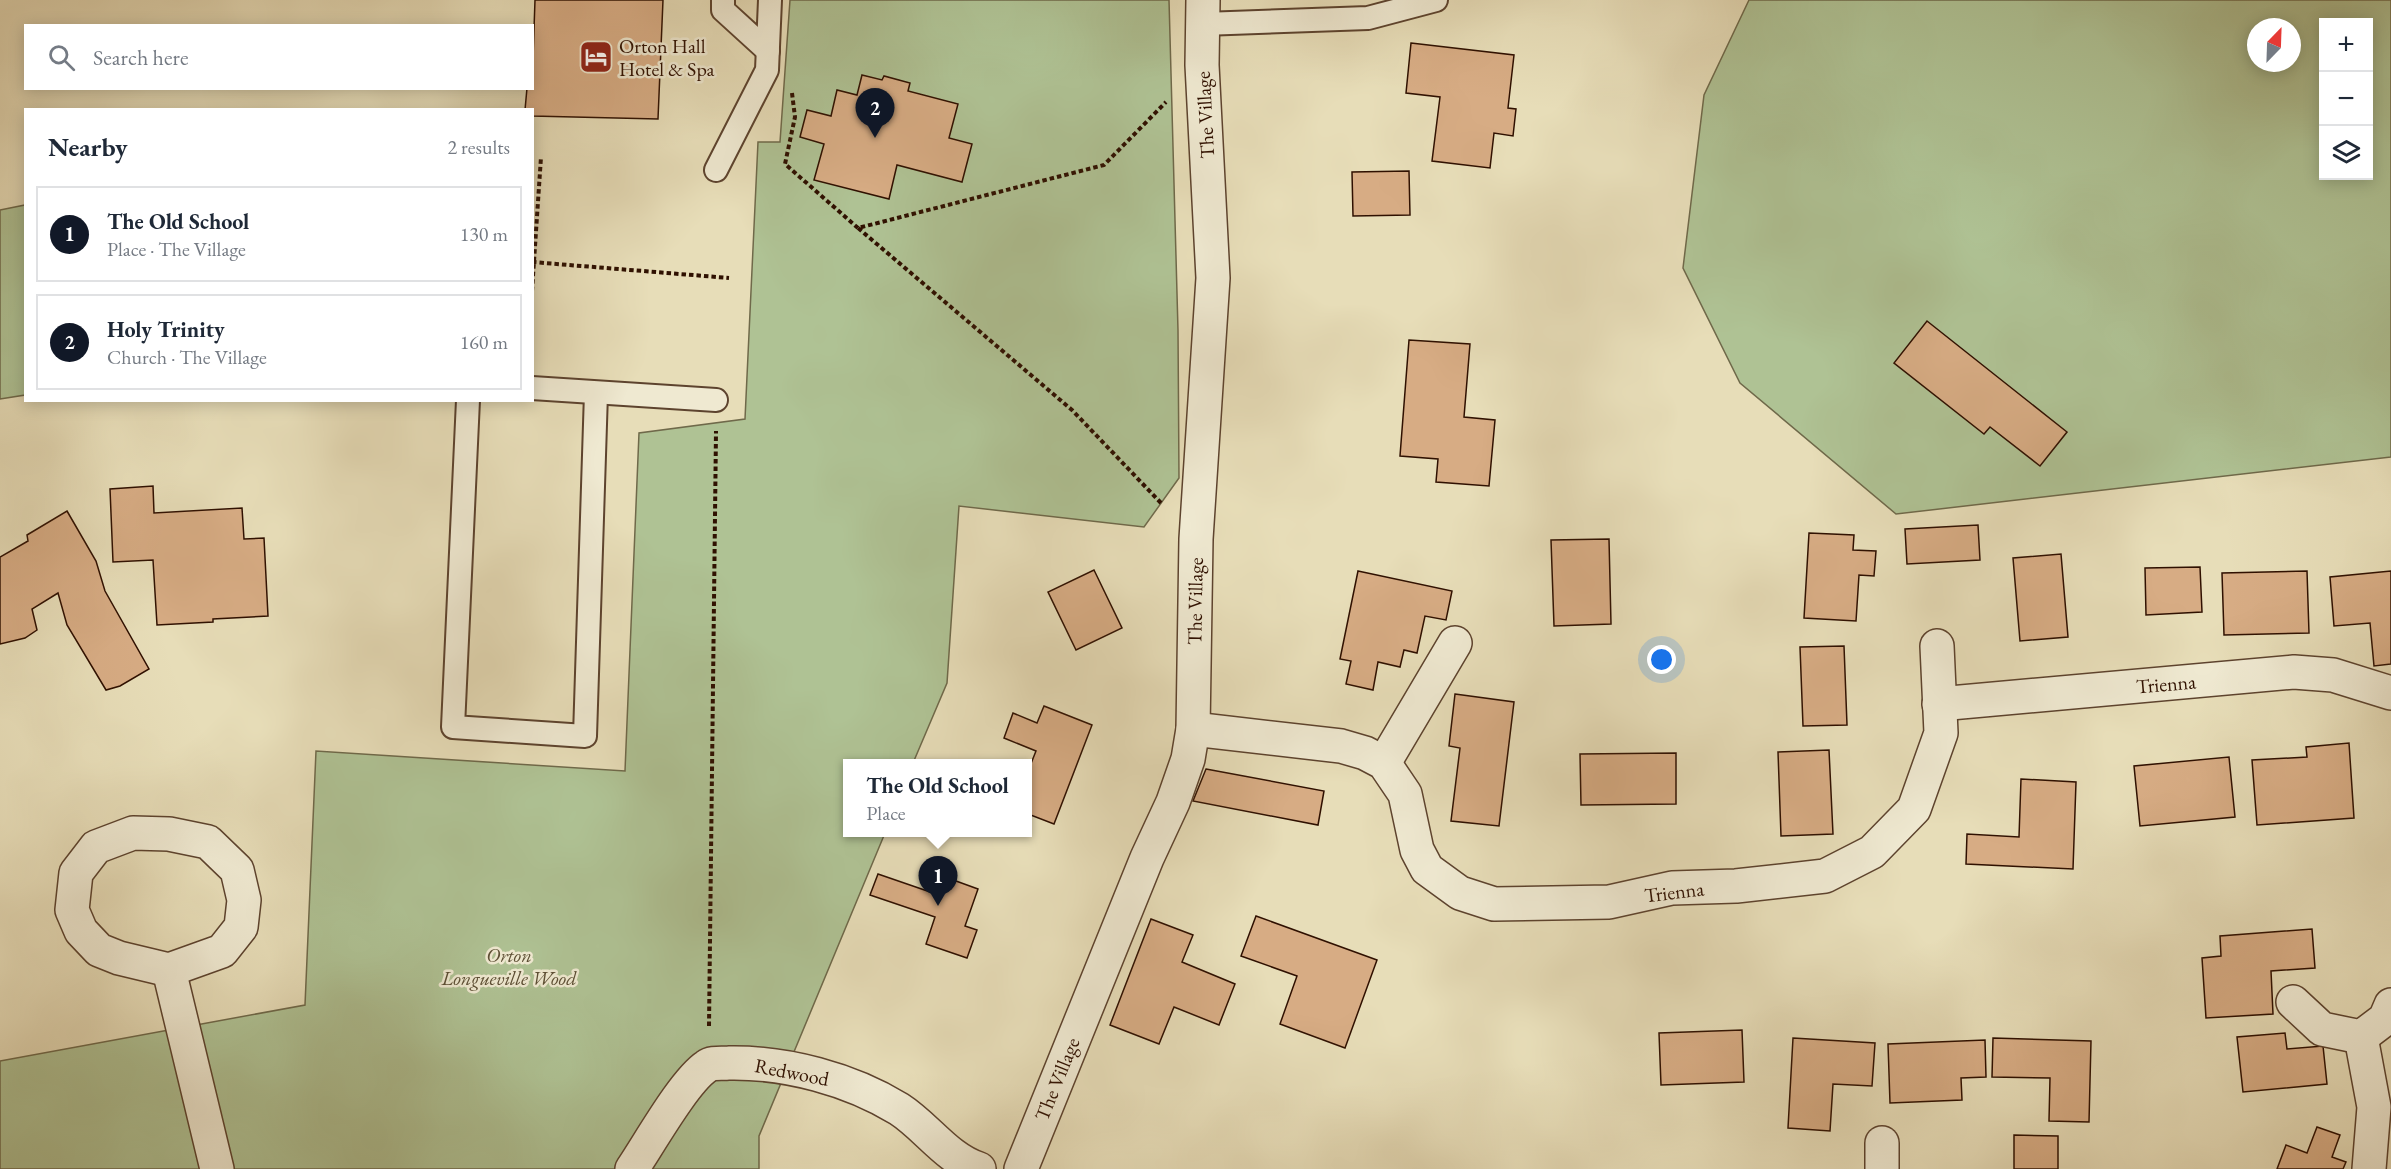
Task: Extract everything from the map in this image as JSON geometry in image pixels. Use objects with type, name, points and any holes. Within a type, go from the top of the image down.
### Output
[{"type":"street","name":"The Village","points":[[1021,1169],[1147,858],[1173,802],[1188,759],[1192,729],[1196,539],[1212,278],[1202,65],[1203,12]]},
{"type":"street","points":[[1192,729],[1341,746],[1365,753],[1384,763],[1455,643]]},
{"type":"street","name":"Trienna","points":[[1384,763],[1405,794],[1417,850],[1427,869],[1460,893],[1494,904],[1609,903],[1672,888],[1736,886],[1825,876],[1872,852],[1914,809],[1941,733],[1936,646]]},
{"type":"street","name":"Trienna","points":[[1939,704],[2294,672],[2333,675],[2391,693]]},
{"type":"street","points":[[133,833],[170,834],[208,842],[237,870],[244,900],[241,927],[222,951],[170,970],[119,958],[99,950],[81,931],[72,910],[76,873],[96,847],[133,833]]},
{"type":"street","points":[[170,970],[217,1169]]},
{"type":"street","points":[[2293,1002],[2322,1029],[2361,1037],[2385,1018],[2391,1005]]},
{"type":"street","points":[[2361,1037],[2374,1107],[2369,1169]]},
{"type":"street","name":"Redwood","points":[[709,1064],[751,1063],[804,1072],[855,1086],[900,1110],[964,1164],[979,1169]]},
{"type":"street","points":[[632,1169],[693,1078],[709,1064]]},
{"type":"lane","points":[[723,0],[723,10],[767,60]]},
{"type":"lane","points":[[716,170],[767,60],[770,0]]},
{"type":"lane","points":[[1203,12],[1368,18],[1436,0]]},
{"type":"lane","points":[[534,388],[716,400]]},
{"type":"lane","points":[[468,402],[453,727],[585,735],[596,393]]},
{"type":"path","points":[[767,60],[793,94],[795,117],[785,164],[1072,410],[1196,539]]},
{"type":"path","points":[[858,228],[1104,165],[1202,65]]},
{"type":"path","points":[[534,249],[541,157]]},
{"type":"path","points":[[534,262],[729,278]]},
{"type":"path","points":[[709,1064],[716,400]]},
{"type":"green space","name":"Orton Longueville Wood","points":[[790,0],[1169,0],[1178,330],[1179,478],[1144,527],[959,506],[947,683],[915,759],[843,759],[843,837],[883,837],[759,1136],[759,1169],[0,1169],[0,1061],[305,1005],[316,751],[625,771],[639,433],[745,419],[758,142],[780,142]]},
{"type":"green space","points":[[1749,0],[2391,0],[2391,457],[1896,514],[1740,383],[1683,268],[1704,95]]},
{"type":"green space","points":[[24,205],[24,395],[0,399],[0,210]]},
{"type":"building","name":"Orton Hall Hotel & Spa","points":[[535,0],[663,0],[658,119],[534,116],[534,108],[525,108],[527,90],[534,90]]},
{"type":"building","points":[[1411,43],[1514,55],[1508,108],[1516,109],[1513,136],[1494,133],[1490,168],[1432,161],[1440,97],[1406,93]]},
{"type":"building","points":[[862,75],[882,80],[884,76],[910,83],[908,91],[958,104],[949,138],[972,144],[962,182],[897,165],[889,199],[814,180],[824,144],[800,137],[807,110],[831,116],[837,90],[857,95]]},
{"type":"building","points":[[1409,171],[1410,215],[1353,216],[1352,172]]},
{"type":"building","points":[[1927,321],[2067,432],[2040,466],[1990,427],[1984,434],[1894,363]]},
{"type":"building","points":[[1409,340],[1470,344],[1464,417],[1495,420],[1489,486],[1436,482],[1438,459],[1400,456]]},
{"type":"building","points":[[153,486],[154,513],[242,508],[244,539],[264,538],[268,616],[157,625],[153,560],[113,562],[110,489]]},
{"type":"building","points":[[67,511],[96,561],[105,591],[149,669],[120,686],[106,690],[67,625],[58,593],[32,609],[37,630],[25,638],[0,644],[0,557],[28,541],[27,535]]},
{"type":"building","points":[[1978,525],[1980,560],[1907,564],[1905,529]]},
{"type":"building","points":[[1809,533],[1854,535],[1853,550],[1876,551],[1874,576],[1859,575],[1856,621],[1804,618]]},
{"type":"building","points":[[1609,539],[1611,624],[1554,626],[1551,540]]},
{"type":"building","points":[[2061,554],[2068,637],[2020,641],[2013,558]]},
{"type":"building","points":[[2200,567],[2202,612],[2146,615],[2145,568]]},
{"type":"building","points":[[1094,570],[1122,628],[1076,650],[1048,592]]},
{"type":"building","points":[[1358,571],[1452,591],[1446,620],[1425,616],[1417,653],[1404,650],[1400,667],[1378,662],[1373,690],[1346,684],[1351,661],[1340,659]]},
{"type":"building","points":[[2307,571],[2309,633],[2224,635],[2222,573]]},
{"type":"building","points":[[2391,571],[2391,664],[2374,666],[2370,623],[2334,626],[2330,577]]},
{"type":"building","points":[[1844,646],[1847,725],[1803,726],[1800,647]]},
{"type":"building","points":[[1455,694],[1514,702],[1499,826],[1451,821],[1460,748],[1449,746]]},
{"type":"building","points":[[1044,706],[1092,725],[1054,824],[1032,816],[1032,761],[1036,751],[1004,738],[1013,713],[1037,723]]},
{"type":"building","points":[[2349,743],[2354,818],[2257,825],[2252,760],[2307,757],[2306,747]]},
{"type":"building","points":[[1829,750],[1833,834],[1781,836],[1778,752]]},
{"type":"building","points":[[1676,753],[1676,804],[1581,805],[1580,754]]},
{"type":"building","points":[[2229,757],[2235,817],[2140,826],[2134,766]]},
{"type":"building","points":[[1206,769],[1324,791],[1318,825],[1193,801]]},
{"type":"building","points":[[2021,779],[2076,782],[2073,869],[1966,864],[1967,834],[2019,837]]},
{"type":"building","points":[[878,874],[939,895],[945,877],[978,889],[965,926],[977,930],[967,958],[926,944],[935,917],[870,895]]},
{"type":"building","points":[[1256,916],[1377,960],[1345,1048],[1280,1024],[1297,976],[1241,956]]},
{"type":"building","points":[[1151,919],[1193,935],[1182,962],[1235,984],[1219,1025],[1174,1007],[1159,1044],[1110,1025]]},
{"type":"building","points":[[2312,929],[2315,968],[2271,971],[2273,1014],[2206,1018],[2202,958],[2221,956],[2220,936]]},
{"type":"building","points":[[1742,1030],[1744,1082],[1661,1085],[1659,1033]]},
{"type":"building","points":[[2285,1033],[2287,1049],[2323,1046],[2327,1084],[2243,1092],[2237,1037]]},
{"type":"building","points":[[1793,1038],[1875,1043],[1872,1086],[1833,1084],[1830,1131],[1788,1128]]},
{"type":"building","points":[[1993,1038],[2091,1041],[2089,1122],[2049,1121],[2050,1078],[1992,1077]]},
{"type":"building","points":[[1985,1040],[1986,1077],[1961,1078],[1962,1100],[1890,1103],[1888,1044]]},
{"type":"building","points":[[2317,1127],[2340,1135],[2332,1157],[2346,1162],[2343,1169],[2277,1169],[2286,1145],[2307,1153]]},
{"type":"building","points":[[2014,1135],[2058,1136],[2058,1169],[2014,1169]]},
{"type":"place","name":"Orton Hall Hotel & Spa","points":[[596,57]]},
{"type":"place","name":"Holy Trinity","points":[[875,138]]},
{"type":"place","name":"The Old School","points":[[938,906]]}]
